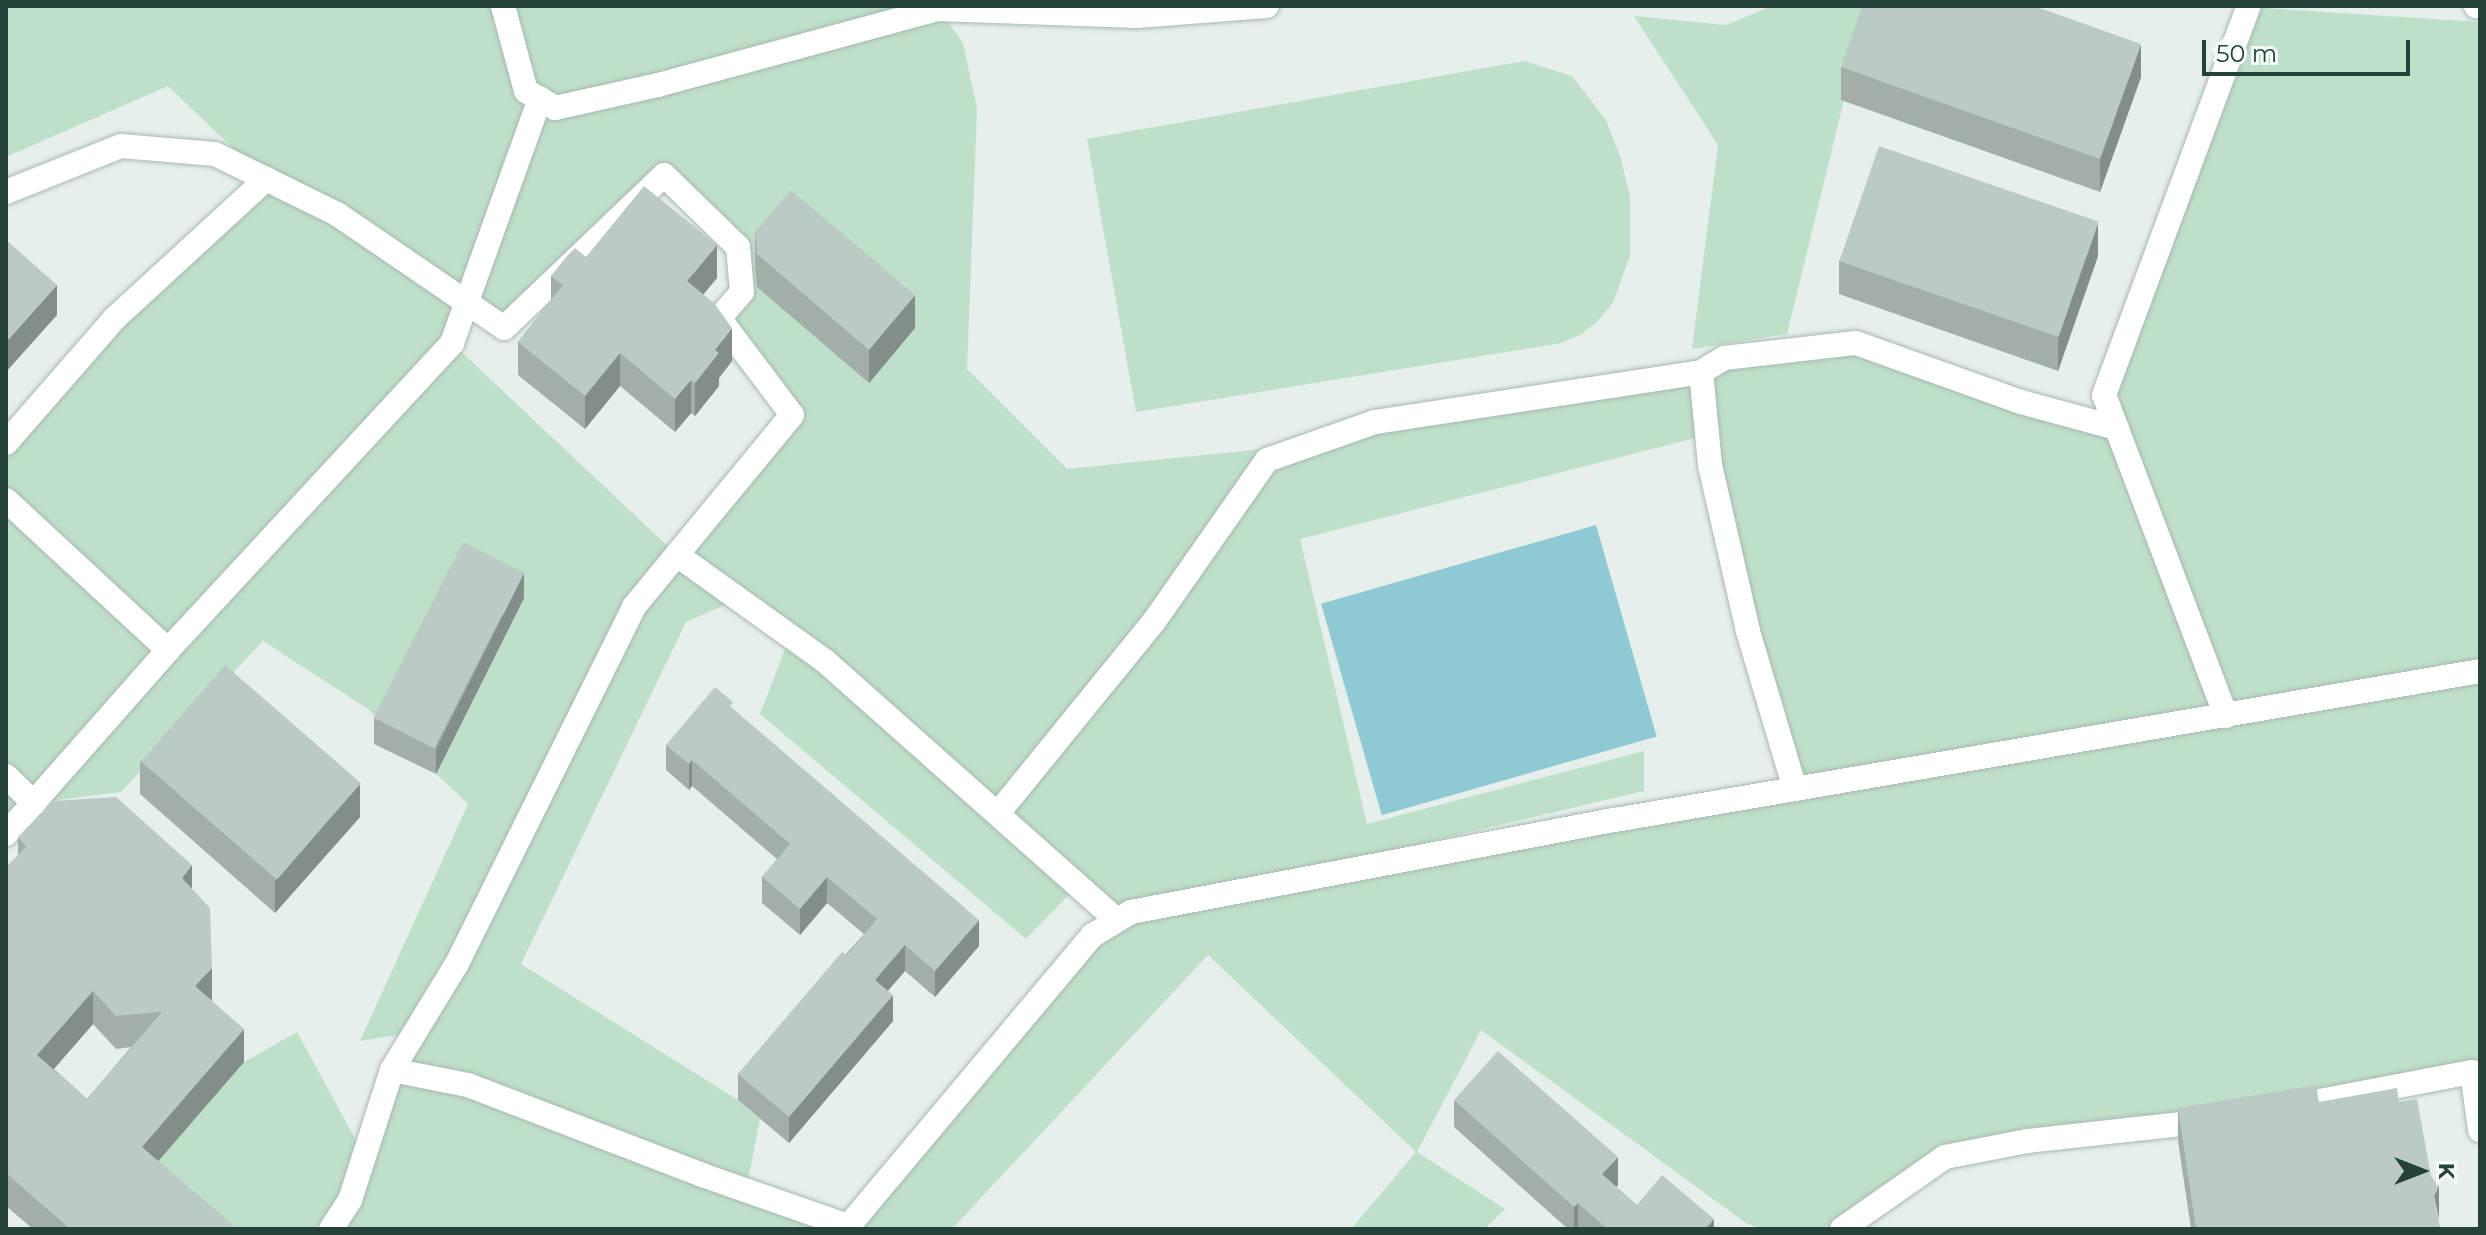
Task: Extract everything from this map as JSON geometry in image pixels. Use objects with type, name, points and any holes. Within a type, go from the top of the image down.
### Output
[{"type":"lane","points":[[503,6],[526,91],[555,108],[658,85],[938,9],[1137,16],[1267,6]]},
{"type":"lane","points":[[2226,716],[2104,395],[2249,6]]},
{"type":"lane","points":[[6,834],[168,650],[452,343],[540,98]]},
{"type":"lane","points":[[6,192],[121,146],[215,154],[337,214],[465,305],[504,328],[664,175],[738,247],[742,292],[719,318],[792,415],[634,607],[456,965],[392,1070],[350,1200],[331,1229]]},
{"type":"lane","points":[[6,443],[114,319],[266,179]]},
{"type":"lane","points":[[999,812],[1155,620],[1267,460],[1375,422],[1701,372],[1724,358],[1856,343],[2021,402],[2117,428]]},
{"type":"lane","points":[[1701,372],[1710,465],[1748,631],[1795,789]]},
{"type":"lane","points":[[6,500],[168,650]]},
{"type":"lane","points":[[677,555],[825,661],[999,812],[1117,920]]},
{"type":"lane","points":[[392,1070],[468,1085],[847,1228],[1093,935],[1131,912],[1795,789],[2480,671]]},
{"type":"lane","points":[[6,776],[34,803]]},
{"type":"lane","points":[[2272,1110],[2472,1072],[2480,1130]]},
{"type":"lane","points":[[1842,1229],[1945,1157],[2027,1141],[2225,1119]]},
{"type":"green space","points":[[6,6],[1267,6],[939,9],[963,43],[977,109],[967,369],[1067,469],[1262,449],[1167,601],[1267,460],[1375,422],[1856,343],[2116,428],[2104,395],[2249,7],[2480,22],[2480,1130],[2472,1073],[1946,1156],[1842,1229],[1761,1229],[1746,1223],[1481,1030],[1417,1152],[1505,1209],[1485,1229],[1351,1229],[1416,1152],[1208,955],[952,1229],[199,1229],[158,1161],[244,1062],[297,1032],[364,1155],[414,1032],[360,1041],[468,804],[368,709],[263,641],[121,792],[34,803],[6,834],[6,443],[265,179],[168,86],[6,157]],"holes":[[[664,175],[737,247],[742,291],[719,318],[792,415],[677,555],[452,343],[466,305],[504,328]],[[1707,435],[1794,789],[1131,912],[1644,791],[1644,751],[1367,824],[1300,539]],[[739,599],[790,636],[760,714],[1026,939],[1078,885],[1117,920],[849,1226],[746,1191],[760,1119],[738,1100],[521,964],[686,622]]]},
{"type":"green space","points":[[1772,6],[1867,6],[1787,334],[1692,349],[1718,145],[1634,16],[1726,25]]},
{"type":"green space","points":[[1524,61],[1572,76],[1606,120],[1621,159],[1630,197],[1630,256],[1613,302],[1598,321],[1580,335],[1561,343],[1136,412],[1087,139]]},
{"type":"water","points":[[1596,525],[1657,736],[1382,815],[1321,604]]},
{"type":"building","points":[[1862,6],[2034,6],[2141,44],[2100,159],[1841,67]]},
{"type":"building","points":[[1879,146],[2098,222],[2059,337],[1839,261]]},
{"type":"building","points":[[644,186],[717,245],[687,281],[714,303],[732,328],[715,350],[719,353],[695,383],[691,380],[675,399],[620,353],[585,396],[518,342],[563,285],[551,276],[567,256],[575,248],[586,257]]},
{"type":"building","points":[[791,190],[915,295],[869,350],[757,254],[755,232]]},
{"type":"building","points":[[6,240],[57,285],[6,342]]},
{"type":"building","points":[[463,542],[524,573],[434,748],[374,718]]},
{"type":"building","points":[[225,665],[361,783],[277,880],[141,762]]},
{"type":"building","points":[[715,687],[733,702],[730,706],[979,920],[935,971],[905,945],[875,980],[893,995],[789,1117],[738,1074],[842,952],[847,955],[877,919],[827,877],[800,909],[762,877],[790,844],[692,760],[689,764],[666,745]]},
{"type":"building","points":[[116,797],[192,865],[182,878],[210,908],[212,968],[195,986],[244,1029],[142,1147],[237,1229],[70,1229],[6,1173],[6,867],[26,847],[18,837],[53,801]],"holes":[[[93,991],[116,1016],[162,1012],[87,1099],[37,1055]]]},
{"type":"building","points":[[1498,1051],[1618,1157],[1602,1174],[1637,1205],[1662,1175],[1714,1219],[1705,1229],[1607,1229],[1578,1203],[1574,1207],[1454,1100]]},
{"type":"building","points":[[2316,1085],[2319,1102],[2397,1088],[2399,1102],[2417,1099],[2431,1176],[2439,1186],[2434,1196],[2440,1229],[2196,1229],[2178,1108]]}]
